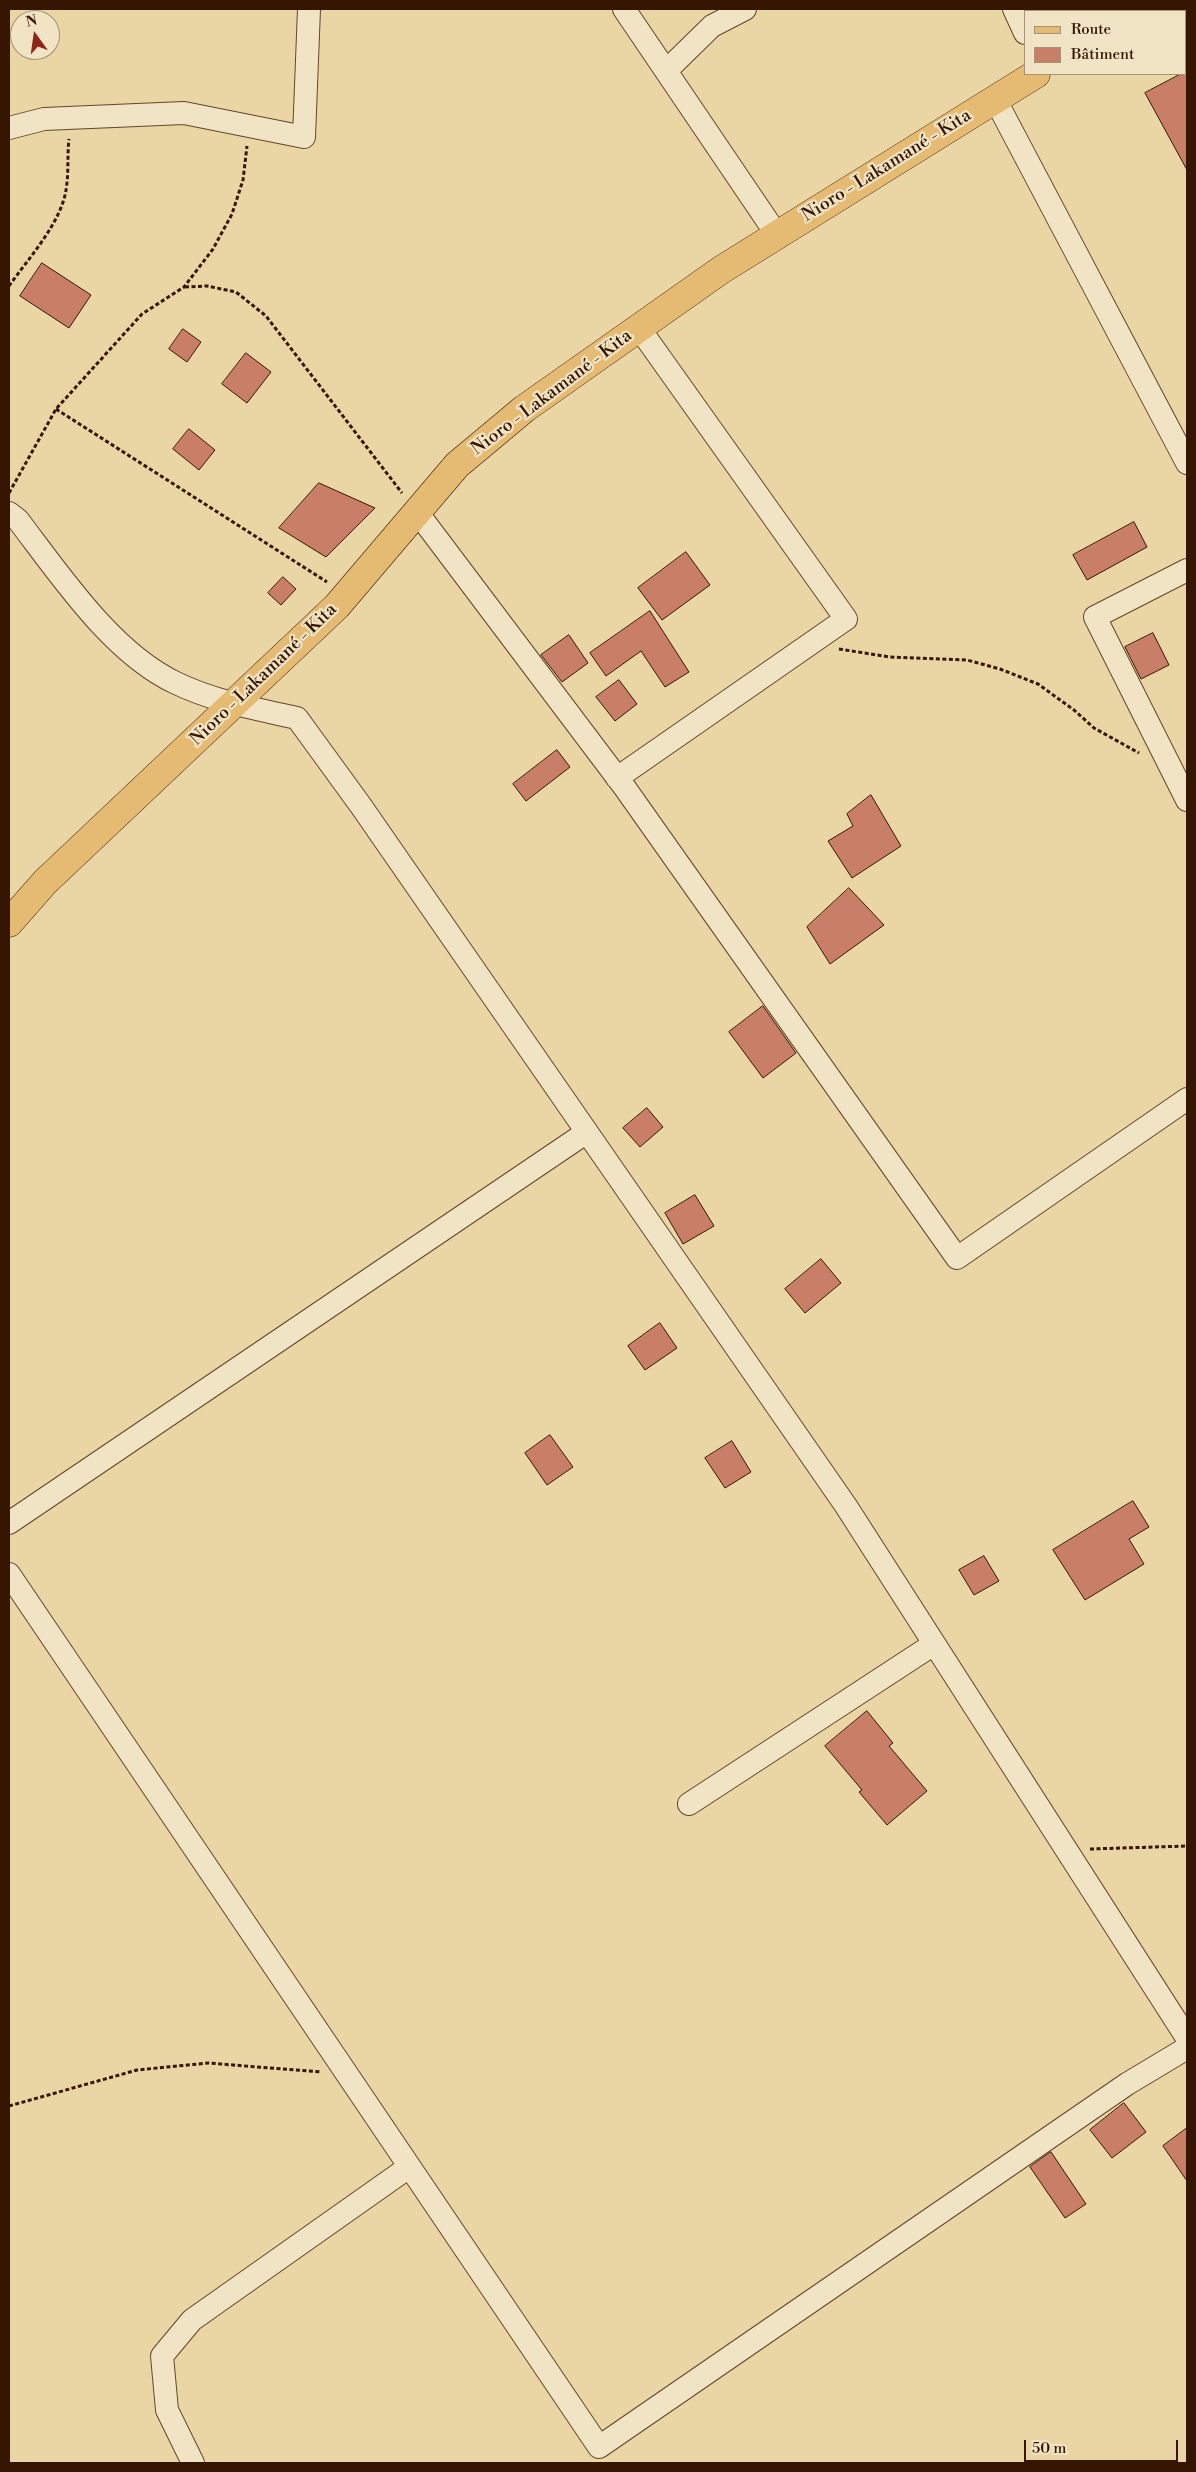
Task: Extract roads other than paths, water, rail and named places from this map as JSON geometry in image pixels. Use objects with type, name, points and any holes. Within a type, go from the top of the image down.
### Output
[{"type":"main road","name":"Nioro - Lakamané - Kita","points":[[9,923],[45,882],[347,595],[457,465],[524,409],[721,270],[1034,75]]},
{"type":"street","points":[[9,128],[44,119],[184,113],[304,137],[308,9]]},
{"type":"street","points":[[624,9],[777,235]]},
{"type":"street","points":[[666,71],[712,26],[745,9]]},
{"type":"street","points":[[1014,9],[1024,30]]},
{"type":"street","points":[[996,99],[1187,463]]},
{"type":"street","points":[[617,778],[846,619],[639,328]]},
{"type":"street","points":[[417,512],[617,778],[957,1258],[1187,1098]]},
{"type":"street","points":[[9,513],[18,520],[81,604],[141,662],[176,683],[234,704],[297,718],[361,806],[846,1506],[1187,2038]]},
{"type":"street","points":[[1187,570],[1095,617],[1187,800]]},
{"type":"street","points":[[9,1523],[587,1132]]},
{"type":"street","points":[[9,1574],[598,2447],[1127,2084],[1187,2048]]},
{"type":"street","points":[[689,1804],[934,1644]]},
{"type":"street","points":[[193,2463],[167,2410],[162,2356],[192,2320],[409,2167]]}]
